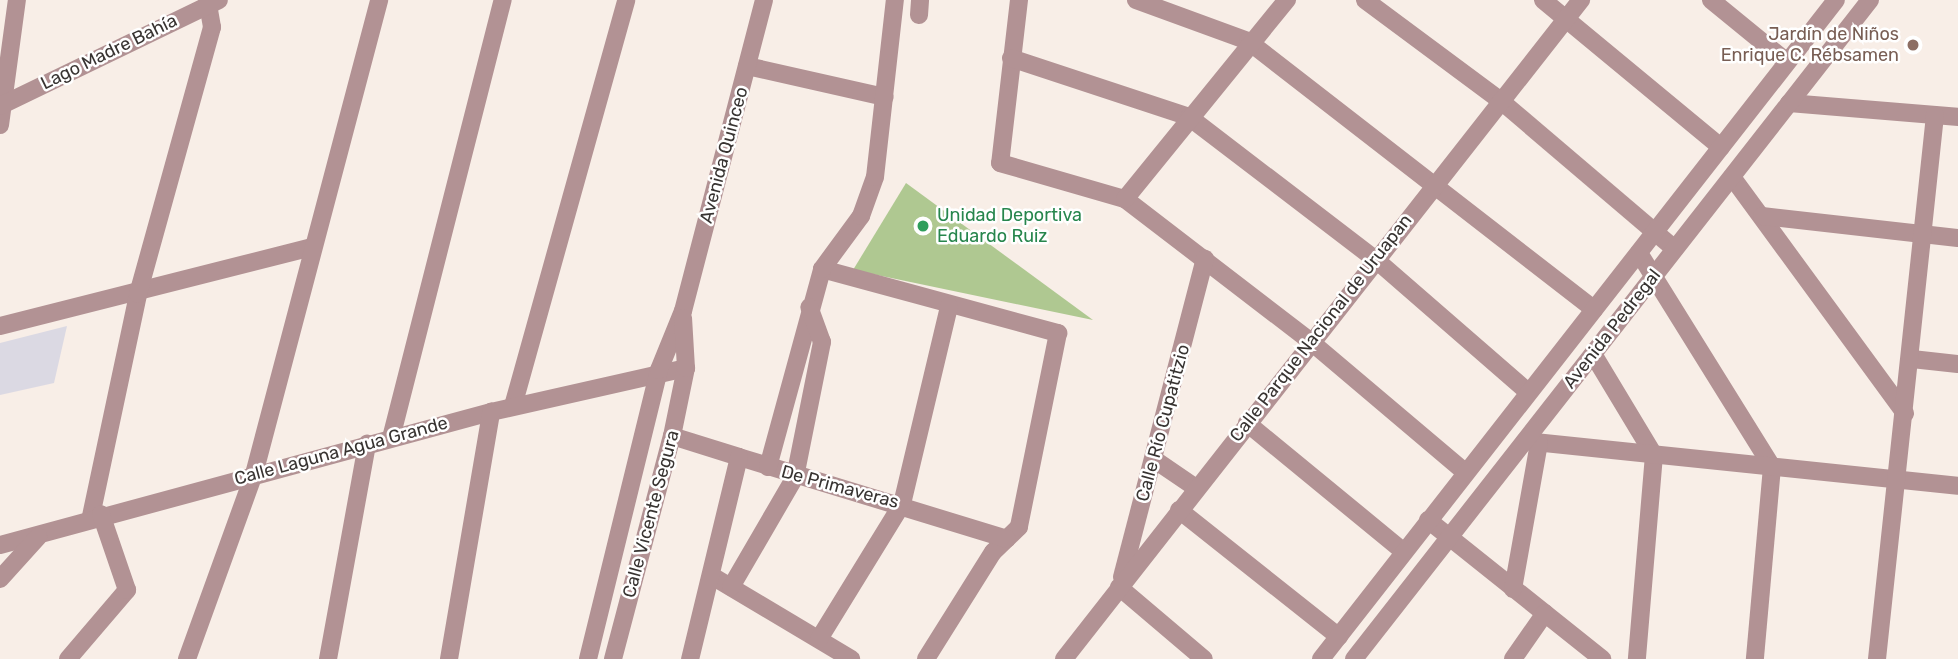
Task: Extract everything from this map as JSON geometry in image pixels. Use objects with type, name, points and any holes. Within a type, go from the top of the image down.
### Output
[{"type":"street","points":[[0,125],[17,0]]},
{"type":"street","points":[[187,659],[254,474],[379,0]]},
{"type":"street","points":[[391,438],[503,0]]},
{"type":"street","points":[[513,406],[626,0]]},
{"type":"street","name":"Avenida Quinceo","points":[[659,370],[683,311],[764,0]]},
{"type":"street","points":[[768,467],[809,307],[822,269],[861,216],[875,177],[895,0]]},
{"type":"street","points":[[1019,0],[1000,163],[1125,200],[1310,341],[1465,472]]},
{"type":"street","points":[[1136,0],[1248,41],[1436,183],[1594,309]]},
{"type":"street","points":[[1125,200],[1248,41],[1287,0]]},
{"type":"street","points":[[1365,0],[1501,101],[1656,230],[1675,249]]},
{"type":"street","points":[[1543,0],[1721,147]]},
{"type":"street","name":"Calle Parque Nacional de Uruapan","points":[[1064,659],[1310,341],[1581,0]]},
{"type":"street","points":[[1711,0],[1787,62]]},
{"type":"street","name":"Avenida Pedregal","points":[[1321,659],[1836,0]]},
{"type":"street","name":"Avenida Pedregal","points":[[1354,659],[1449,538],[1532,442],[1593,354],[1870,0]]},
{"type":"street","points":[[68,659],[127,590],[96,515],[138,294],[212,27],[212,1]]},
{"type":"street","name":"Lago Madre Bahía","points":[[3,104],[212,1]]},
{"type":"street","points":[[1011,58],[1189,117],[1376,258],[1528,392]]},
{"type":"street","points":[[747,66],[886,97]]},
{"type":"street","points":[[1789,103],[1958,117]]},
{"type":"street","points":[[1877,659],[1912,359],[1935,115]]},
{"type":"street","points":[[1732,177],[1905,413]]},
{"type":"street","points":[[1762,216],[1958,238]]},
{"type":"street","points":[[0,326],[138,294],[313,247]]},
{"type":"street","points":[[1639,253],[1656,274],[1772,467],[1755,659]]},
{"type":"street","name":"Calle Río Cupatitzio","points":[[1119,587],[1155,460],[1205,259]]},
{"type":"street","points":[[822,269],[949,307],[1058,333],[1019,527],[1007,539],[926,659]]},
{"type":"street","points":[[731,587],[795,477],[822,342],[809,307]]},
{"type":"street","points":[[819,639],[902,504],[949,307]]},
{"type":"street","name":"Avenida Quinceo","points":[[683,311],[686,368]]},
{"type":"street","points":[[1593,354],[1654,455],[1637,659]]},
{"type":"street","points":[[1912,359],[1958,364]]},
{"type":"street","name":"Calle Laguna Agua Grande","points":[[0,545],[38,537],[96,515],[513,406],[659,370],[686,368]]},
{"type":"street","name":"Calle Vicente Segura","points":[[613,659],[672,436],[686,368]]},
{"type":"street","name":"Calle Vicente Segura","points":[[588,659],[659,370]]},
{"type":"street","points":[[449,659],[492,412]]},
{"type":"street","points":[[1247,423],[1404,552]]},
{"type":"street","name":"De Primaveras","points":[[672,436],[795,477],[902,504],[1007,539]]},
{"type":"street","points":[[1513,589],[1532,442],[1958,486]]},
{"type":"street","points":[[328,659],[367,444]]},
{"type":"street","points":[[690,659],[739,457]]},
{"type":"street","points":[[1155,460],[1196,488]]},
{"type":"street","points":[[1179,510],[1339,637]]},
{"type":"street","points":[[1428,520],[1602,659]]},
{"type":"street","points":[[0,579],[38,537]]},
{"type":"street","points":[[712,576],[852,659]]},
{"type":"street","points":[[1119,587],[1204,659]]},
{"type":"street","points":[[1513,659],[1545,614]]},
{"type":"green space","name":"Unidad Deportiva Eduardo Ruiz","points":[[906,183],[1093,320],[853,270]]},
{"type":"building","points":[[67,326],[54,383],[0,395],[0,343]]},
{"type":"place","name":"Jardín de Niños Enrique C. Rébsamen","points":[[1913,45]]},
{"type":"place","name":"Unidad Deportiva Eduardo Ruiz","points":[[923,226]]}]
